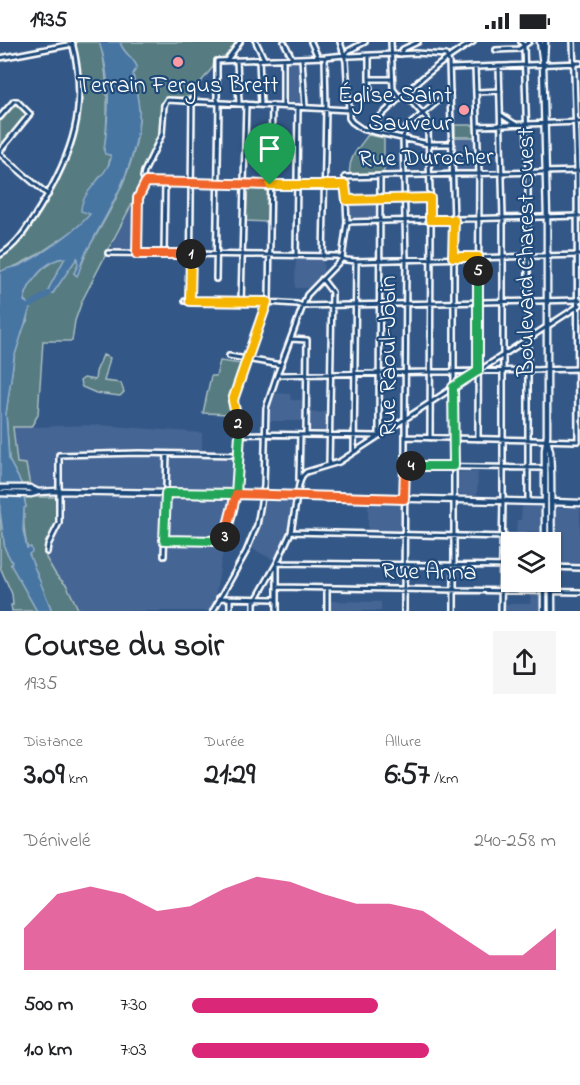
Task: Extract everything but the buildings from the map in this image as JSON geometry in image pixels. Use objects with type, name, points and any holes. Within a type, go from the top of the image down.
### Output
[{"type":"main road","name":"Boulevard Charest Ouest","points":[[540,42],[543,64],[547,217],[545,468],[549,532]]},
{"type":"main road","name":"Boulevard Charest Ouest","points":[[543,64],[545,42]]},
{"type":"main road","name":"Boulevard Charest Ouest","points":[[546,532],[550,451],[547,440]]},
{"type":"main road","points":[[0,488],[38,492],[297,495],[580,503]]},
{"type":"main road","points":[[0,493],[31,491]]},
{"type":"main road","points":[[544,592],[544,611]]},
{"type":"main road","name":"Boulevard Charest Ouest","points":[[552,592],[552,611]]},
{"type":"street","points":[[226,60],[240,42]]},
{"type":"street","points":[[256,42],[262,59],[261,105]]},
{"type":"street","points":[[284,42],[292,58]]},
{"type":"street","points":[[310,42],[318,57]]},
{"type":"street","points":[[340,42],[345,55],[349,118],[352,122],[362,129],[428,144],[452,144]]},
{"type":"street","points":[[345,55],[365,42]]},
{"type":"street","points":[[391,42],[391,79],[393,89],[400,98]]},
{"type":"street","points":[[401,54],[403,49],[418,42]]},
{"type":"street","points":[[367,130],[400,98],[448,58],[473,42]]},
{"type":"street","points":[[496,50],[519,49],[522,44],[530,42]]},
{"type":"street","points":[[405,437],[579,441],[579,171],[574,122],[573,42]]},
{"type":"street","points":[[0,57],[73,43],[78,76],[77,122],[65,164],[21,237],[0,255]]},
{"type":"street","points":[[522,44],[528,173],[528,501]]},
{"type":"street","points":[[216,279],[217,61],[391,54],[440,54],[448,58]]},
{"type":"street","points":[[369,56],[370,92]]},
{"type":"street","points":[[323,257],[326,109],[324,57]]},
{"type":"street","points":[[302,58],[305,107]]},
{"type":"street","points":[[448,58],[454,220],[454,611]]},
{"type":"street","points":[[282,59],[283,106]]},
{"type":"street","points":[[237,60],[238,103]]},
{"type":"street","points":[[450,68],[580,63]]},
{"type":"street","points":[[499,66],[503,173],[503,532]]},
{"type":"street","points":[[475,67],[479,174],[478,439]]},
{"type":"street","points":[[369,79],[391,79]]},
{"type":"street","points":[[403,137],[406,129],[450,91]]},
{"type":"street","points":[[477,92],[500,91]]},
{"type":"street","points":[[405,94],[427,118],[430,198],[430,438]]},
{"type":"street","points":[[146,182],[143,177],[144,172],[162,134],[167,100],[349,110]]},
{"type":"street","points":[[190,301],[192,100]]},
{"type":"street","points":[[0,117],[14,101],[29,111],[30,116],[0,152],[48,195]]},
{"type":"street","points":[[241,302],[244,256],[246,104]]},
{"type":"street","points":[[164,540],[223,540],[231,519],[236,494],[240,434],[233,401],[267,302],[270,256],[272,105]]},
{"type":"street","points":[[296,256],[298,107]]},
{"type":"street","points":[[501,116],[515,124]]},
{"type":"street","points":[[478,126],[580,122]]},
{"type":"street","name":"Rue Raoul-Jobin","points":[[403,137],[406,259],[404,611]]},
{"type":"street","name":"Rue Durocher","points":[[345,177],[579,171]]},
{"type":"street","points":[[379,436],[380,177]]},
{"type":"street","points":[[146,182],[345,185],[347,222],[342,259],[307,295],[277,375],[266,408],[262,495],[257,525],[252,540],[213,611]]},
{"type":"street","points":[[137,254],[138,198],[146,182]]},
{"type":"street","points":[[164,254],[165,182]]},
{"type":"street","points":[[347,200],[430,198]]},
{"type":"street","points":[[347,222],[579,217]]},
{"type":"street","points":[[108,253],[337,256],[356,261],[578,255]]},
{"type":"street","points":[[354,452],[356,261]]},
{"type":"street","points":[[322,279],[331,290],[332,306],[329,464]]},
{"type":"street","points":[[185,301],[332,306],[579,300]]},
{"type":"street","points":[[254,611],[255,600],[277,563],[291,532],[299,485],[306,472],[339,462],[579,306]]},
{"type":"street","points":[[291,339],[307,340],[306,435]]},
{"type":"street","points":[[229,356],[281,365]]},
{"type":"street","points":[[277,375],[578,369]]},
{"type":"street","points":[[240,434],[379,436]]},
{"type":"street","points":[[299,485],[300,435]]},
{"type":"street","points":[[164,556],[167,454]]},
{"type":"street","points":[[47,552],[48,545],[58,529],[58,456],[239,455]]},
{"type":"street","points":[[405,466],[545,468]]},
{"type":"street","points":[[291,532],[501,536]]},
{"type":"street","points":[[277,563],[501,567]]},
{"type":"street","points":[[277,563],[277,611]]},
{"type":"street","points":[[561,567],[580,568]]},
{"type":"street","name":"Rue Anna","points":[[277,587],[501,591]]},
{"type":"street","points":[[327,588],[327,611]]},
{"type":"street","points":[[501,611],[502,592]]},
{"type":"street","name":"Rue Anna","points":[[561,592],[580,592]]},
{"type":"street","points":[[219,598],[277,600]]},
{"type":"street","points":[[230,599],[230,611]]},
{"type":"shaded area","points":[[99,42],[120,42],[137,67],[133,74],[139,116],[133,153],[120,188],[84,257],[77,276],[74,273],[78,265],[77,258],[53,293],[48,294],[65,258],[58,259],[45,267],[29,287],[24,301],[31,305],[14,358],[6,414],[9,460],[21,483],[26,507],[24,508],[23,530],[27,548],[31,547],[32,552],[29,554],[52,611],[37,611],[11,565],[12,562],[5,549],[0,511],[0,272],[18,266],[46,250],[90,214],[81,211],[82,203],[89,190],[109,165],[111,158],[104,151],[108,83]]},
{"type":"shaded area","points":[[301,60],[302,105],[285,103],[284,61]]},
{"type":"shaded area","points":[[454,125],[474,125],[476,173],[456,173]]},
{"type":"shaded area","points":[[350,202],[378,202],[378,219],[350,219]]},
{"type":"shaded area","points":[[129,209],[135,209],[135,250],[110,251]]},
{"type":"shaded area","points":[[296,256],[323,257],[324,277],[313,288],[295,288]]},
{"type":"shaded area","points":[[273,393],[290,394],[291,400],[304,400],[304,421],[268,421]]},
{"type":"shaded area","points":[[328,412],[328,432],[309,432],[308,413]]},
{"type":"shaded area","points":[[14,425],[31,427],[98,425],[202,433],[202,451],[239,455],[236,494],[225,538],[213,611],[79,611],[67,586],[56,575],[46,558],[46,544],[56,526],[56,498],[32,497],[17,463]]},
{"type":"shaded area","points":[[456,472],[478,472],[477,495],[456,494]]},
{"type":"shaded area","points":[[404,499],[404,534],[368,531],[368,503]]},
{"type":"shaded area","points":[[267,500],[293,502],[284,542],[274,560],[251,548]]},
{"type":"shaded area","points":[[522,506],[541,507],[540,532],[516,532],[517,520],[521,520]]},
{"type":"shaded area","points":[[556,508],[580,508],[580,565],[561,564],[561,532],[556,532]]},
{"type":"shaded area","points":[[531,595],[541,595],[541,611],[504,611],[504,604],[530,604]]},
{"type":"shaded area","points":[[330,601],[381,602],[381,611],[330,611]]},
{"type":"green space","points":[[72,42],[99,42],[101,46],[106,72],[107,98],[104,151],[111,156],[107,170],[98,179],[91,213],[85,221],[37,255],[0,272],[0,255],[17,239],[30,222],[51,188],[69,149],[77,109],[76,66]]},
{"type":"green space","points":[[120,42],[237,42],[225,57],[214,61],[213,67],[189,97],[170,97],[163,100],[160,135],[141,186],[82,301],[75,321],[72,341],[43,341],[38,415],[31,427],[13,427],[17,463],[26,464],[32,497],[56,497],[56,526],[46,544],[46,558],[56,575],[67,586],[79,611],[52,611],[28,549],[24,522],[24,507],[26,507],[21,483],[9,460],[6,413],[14,358],[28,319],[30,305],[24,300],[26,293],[39,273],[58,259],[65,258],[48,294],[53,293],[77,257],[78,265],[74,273],[77,272],[107,217],[129,167],[138,132],[139,110],[133,74],[137,67]]},
{"type":"green space","points":[[16,103],[28,113],[28,116],[0,147],[0,120]]},
{"type":"green space","points":[[455,125],[474,125],[475,137],[455,137]]},
{"type":"green space","points":[[368,135],[384,138],[384,174],[350,175],[352,158]]},
{"type":"green space","points":[[247,187],[268,187],[267,222],[246,221]]},
{"type":"green space","points":[[103,355],[110,358],[104,381],[121,383],[124,392],[120,396],[96,393],[82,387],[80,381],[84,378],[95,380]]},
{"type":"green space","points":[[220,361],[242,364],[230,398],[231,414],[203,413],[211,376],[216,376]]},
{"type":"green space","points":[[0,511],[5,549],[12,562],[11,565],[37,611],[12,611],[12,594],[0,567]]},
{"type":"waterway","points":[[31,305],[48,294]]},
{"type":"place","name":"Terrain Fergus Brett","points":[[178,62]]},
{"type":"place","name":"Église Saint Sauveur","points":[[464,110]]},
{"type":"route","points":[[270,185],[146,182],[138,198],[137,254],[191,254],[190,301],[267,302],[233,401],[240,434],[236,494],[166,493],[164,540],[223,540],[231,519],[236,494],[404,499],[405,466],[454,466],[453,387],[478,371],[478,257],[453,257],[454,220],[430,220],[430,198],[347,200],[345,185],[270,185]]}]
